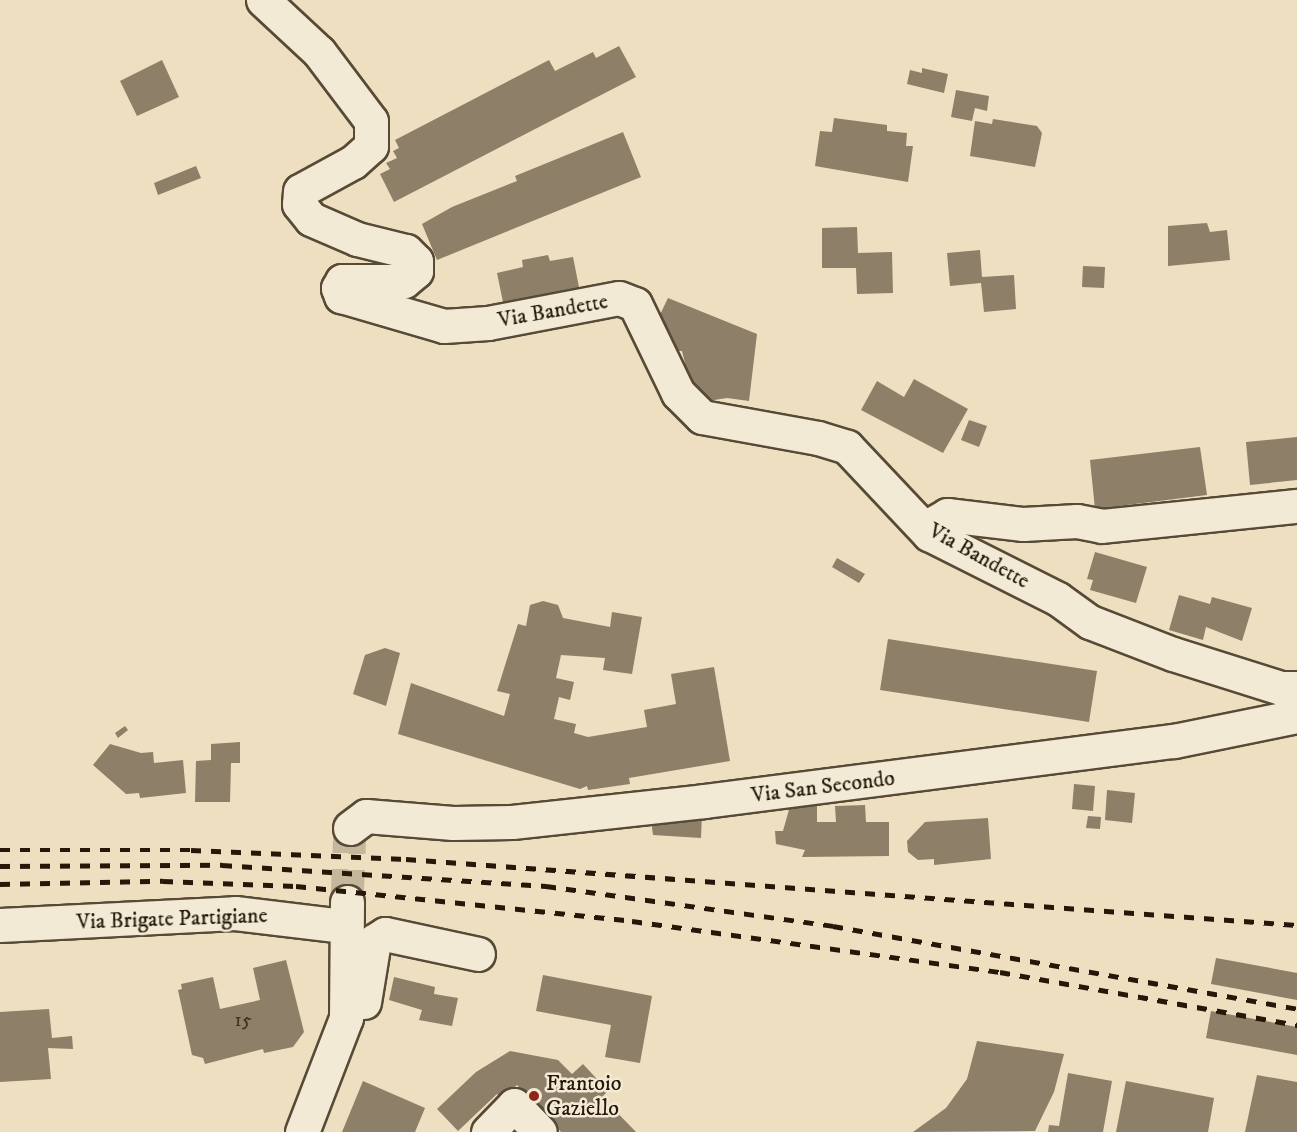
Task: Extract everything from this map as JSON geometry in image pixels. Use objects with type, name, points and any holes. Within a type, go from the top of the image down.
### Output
[{"type":"street","name":"Via Bandette","points":[[263,0],[319,52],[371,121],[371,146],[353,162],[300,191],[299,204],[311,219],[357,239],[406,251],[416,261],[416,272],[404,281],[342,281],[338,288],[341,296],[444,326],[488,322],[619,298],[635,303],[678,393],[702,417],[847,447],[929,534],[1058,598],[1090,622],[1173,654],[1281,688],[1297,687]]},
{"type":"street","points":[[929,534],[930,525],[947,515],[1023,524],[1077,520],[1102,526],[1297,506]]},
{"type":"street","name":"Via San Secondo","points":[[350,828],[366,816],[384,815],[444,822],[512,822],[1163,743],[1297,716]]},
{"type":"street","name":"Via Brigate Partigiane","points":[[0,925],[235,913],[346,914],[357,1021]]},
{"type":"street","points":[[302,1132],[362,1009],[374,941],[384,934],[478,954]]},
{"type":"street","points":[[488,1132],[514,1105],[540,1132]]},
{"type":"building","points":[[619,46],[636,77],[394,202],[380,174],[390,169],[386,163],[397,158],[393,151],[399,148],[395,140],[549,60],[555,71],[593,52],[596,58]]},
{"type":"building","points":[[162,60],[179,97],[137,116],[120,81]]},
{"type":"building","points":[[922,68],[948,74],[944,93],[907,84],[910,70],[922,73]]},
{"type":"building","points":[[956,90],[989,96],[987,111],[975,108],[972,121],[951,117]]},
{"type":"building","points":[[834,118],[887,125],[887,131],[907,133],[906,146],[913,146],[908,182],[815,166],[820,131],[832,132]]},
{"type":"building","points":[[993,119],[1037,126],[1042,133],[1035,167],[970,156],[975,121],[992,124]]},
{"type":"building","points":[[623,132],[641,177],[437,260],[422,224],[452,207],[517,181],[515,176]]},
{"type":"building","points":[[196,166],[201,178],[158,195],[154,183]]},
{"type":"building","points":[[1207,223],[1210,232],[1227,230],[1230,260],[1168,266],[1168,226]]},
{"type":"building","points":[[857,227],[858,253],[892,252],[893,293],[857,294],[856,268],[822,268],[822,228]]},
{"type":"building","points":[[980,250],[982,277],[1014,275],[1016,309],[984,312],[981,283],[950,286],[947,253]]},
{"type":"building","points":[[548,255],[550,261],[573,257],[580,292],[505,312],[497,273],[523,267],[522,260]]},
{"type":"building","points":[[1083,266],[1105,267],[1104,288],[1082,287]]},
{"type":"building","points":[[668,298],[757,334],[749,401],[727,398],[695,403],[682,351],[665,351],[655,325]]},
{"type":"building","points":[[914,379],[968,409],[943,453],[861,410],[877,381],[904,397]]},
{"type":"building","points":[[969,420],[987,426],[979,447],[961,440]]},
{"type":"building","points":[[1297,437],[1297,480],[1250,485],[1246,442]]},
{"type":"building","points":[[1200,447],[1207,495],[1095,509],[1090,460]]},
{"type":"building","points":[[1095,552],[1147,567],[1136,603],[1090,590],[1093,580],[1087,579]]},
{"type":"building","points":[[837,558],[865,574],[859,583],[832,567]]},
{"type":"building","points":[[1179,595],[1210,604],[1212,597],[1252,608],[1242,641],[1206,627],[1203,640],[1169,630]]},
{"type":"building","points":[[543,601],[558,605],[563,618],[610,627],[612,612],[642,617],[632,674],[603,670],[605,658],[561,655],[556,678],[574,682],[570,700],[559,697],[554,719],[576,724],[574,733],[588,737],[647,727],[644,710],[676,704],[671,674],[714,667],[730,761],[629,778],[630,784],[588,790],[587,786],[580,789],[398,734],[411,683],[504,716],[510,694],[497,691],[518,624],[526,626],[530,605]]},
{"type":"building","points":[[888,639],[1097,671],[1089,722],[880,690]]},
{"type":"building","points":[[385,648],[400,653],[386,706],[353,694],[365,655]]},
{"type":"building","points":[[125,726],[128,730],[118,738],[115,733]]},
{"type":"building","points":[[240,742],[240,763],[231,763],[230,802],[195,802],[196,761],[211,760],[211,744]]},
{"type":"building","points":[[110,744],[141,753],[153,752],[154,763],[183,760],[186,793],[140,798],[139,793],[126,794],[93,765]]},
{"type":"building","points":[[1074,784],[1095,786],[1093,811],[1072,809]]},
{"type":"building","points":[[1107,790],[1135,793],[1132,823],[1105,820]]},
{"type":"building","points":[[865,805],[866,822],[889,822],[889,856],[802,857],[805,850],[776,844],[775,831],[783,831],[790,806],[817,806],[817,822],[836,822],[835,806]]},
{"type":"building","points":[[702,812],[701,838],[653,835],[651,820]]},
{"type":"building","points":[[1088,816],[1101,817],[1100,829],[1086,828]]},
{"type":"building","points":[[988,818],[991,859],[934,865],[934,859],[918,860],[908,852],[907,841],[925,822]]},
{"type":"building","points":[[1216,958],[1297,973],[1297,1000],[1211,984]]},
{"type":"building","points":[[286,960],[304,1032],[293,1047],[264,1053],[263,1049],[205,1064],[203,1058],[192,1055],[178,990],[182,989],[181,984],[213,977],[220,1009],[260,1000],[253,968]]},
{"type":"building","points":[[543,975],[652,996],[640,1063],[605,1057],[611,1025],[536,1011]]},
{"type":"building","points":[[394,977],[435,987],[434,994],[458,998],[452,1026],[419,1020],[422,1010],[389,1000]]},
{"type":"building","points":[[49,1009],[52,1038],[72,1036],[73,1049],[48,1048],[51,1079],[0,1082],[0,1012]]},
{"type":"building","points":[[1211,1011],[1297,1027],[1297,1055],[1206,1038]]},
{"type":"building","points":[[977,1041],[1064,1054],[1054,1092],[1035,1131],[913,1132],[946,1108],[967,1079]]},
{"type":"building","points":[[510,1051],[558,1060],[572,1074],[583,1064],[608,1091],[602,1097],[636,1132],[561,1132],[517,1085],[502,1099],[497,1094],[458,1131],[437,1109],[476,1072]]},
{"type":"building","points":[[1068,1073],[1112,1081],[1103,1132],[1048,1132],[1049,1125],[1059,1126]]},
{"type":"building","points":[[1257,1075],[1297,1082],[1297,1132],[1245,1132]]},
{"type":"building","points":[[363,1081],[425,1108],[415,1132],[342,1132]]},
{"type":"building","points":[[1126,1081],[1214,1098],[1208,1132],[1116,1132]]},
{"type":"tunnel","points":[[347,902],[350,828]]},
{"type":"railway","points":[[0,850],[191,850],[406,859],[1297,925]]},
{"type":"railway","points":[[0,866],[222,865],[546,886],[833,926],[1297,1009]]},
{"type":"railway","points":[[0,884],[163,881],[296,886],[632,921],[1000,972],[1297,1025]]},
{"type":"place","name":"Frantoio Gaziello","points":[[534,1096]]}]
